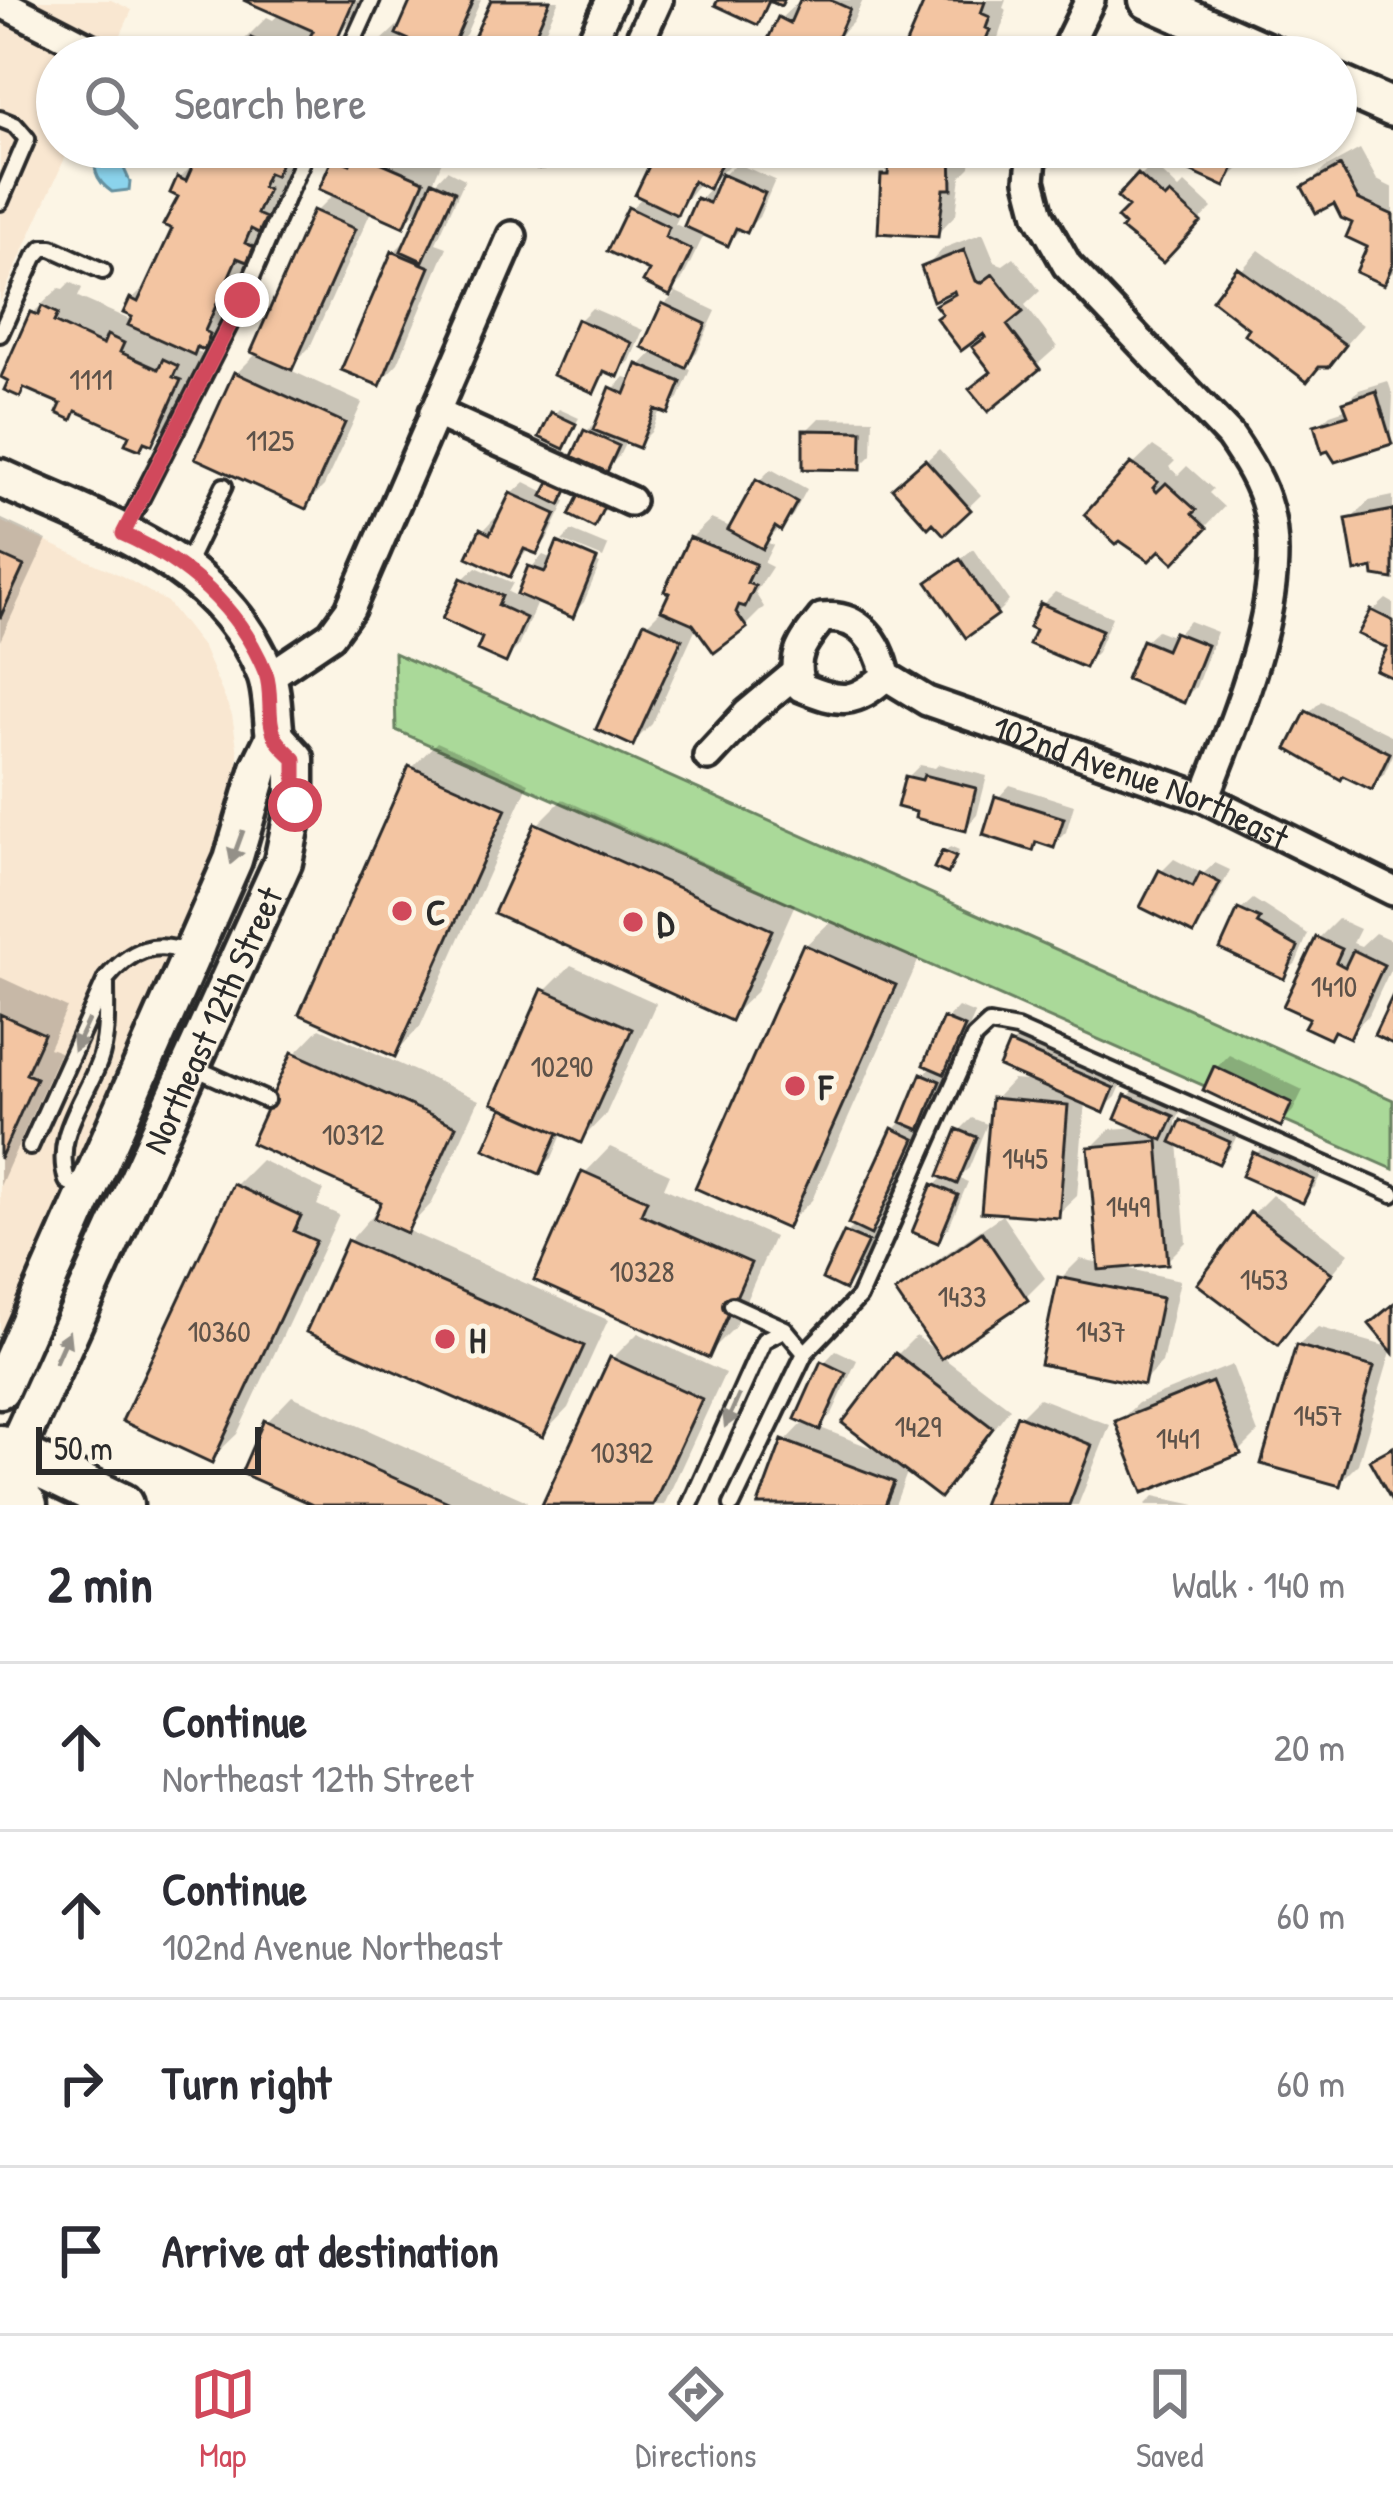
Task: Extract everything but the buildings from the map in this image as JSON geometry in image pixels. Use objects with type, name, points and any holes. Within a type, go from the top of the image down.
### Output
[{"type":"main road","points":[[4,1469],[25,1505]]},
{"type":"main road","points":[[4,1469],[121,1505]]},
{"type":"street","points":[[594,36],[611,0]]},
{"type":"street","points":[[642,36],[658,0]]},
{"type":"street","points":[[1072,36],[1090,0]]},
{"type":"street","points":[[1148,0],[1229,36]]},
{"type":"street","points":[[0,2],[66,36]]},
{"type":"street","points":[[1357,92],[1393,108]]},
{"type":"street","points":[[1031,168],[1039,215],[1067,265],[1230,436],[1251,466],[1269,513],[1272,563],[1265,618],[1244,697],[1204,798]]},
{"type":"street","points":[[268,677],[331,634],[350,609],[512,236]]},
{"type":"street","points":[[434,412],[631,502]]},
{"type":"street","points":[[0,478],[185,566],[247,637],[268,677],[275,737]]},
{"type":"street","points":[[837,616],[857,622],[871,639],[881,654],[886,676],[850,700],[830,700],[801,687],[797,650],[822,618],[837,616]]},
{"type":"street","points":[[708,756],[748,713],[796,673]]},
{"type":"street","name":"102nd Avenue Northeast","points":[[886,676],[927,701],[1204,798],[1393,891]]},
{"type":"street","name":"Northeast 12th Street","points":[[0,1389],[233,860],[260,768],[275,737],[295,759],[295,805],[283,862],[4,1469]]},
{"type":"street","points":[[161,1130],[161,1086],[199,986],[191,953]]},
{"type":"lane","points":[[356,36],[372,0]]},
{"type":"lane","points":[[0,118],[16,125],[27,140],[0,202]]},
{"type":"lane","points":[[123,534],[242,300],[299,168]]},
{"type":"lane","points":[[0,334],[43,248],[103,271]]},
{"type":"lane","points":[[185,566],[224,486]]},
{"type":"lane","points":[[29,1147],[106,979],[139,950],[158,946],[191,953]]},
{"type":"lane","points":[[85,1192],[67,1181],[62,1150],[99,1060],[105,1036],[106,979]]},
{"type":"lane","points":[[732,1505],[805,1353],[859,1297],[974,1038],[989,1024],[1017,1029],[1393,1194]]},
{"type":"lane","points":[[190,1066],[266,1100]]},
{"type":"lane","points":[[732,1305],[785,1329],[805,1353]]},
{"type":"lane","points":[[690,1505],[764,1340],[785,1329]]},
{"type":"shaded area","points":[[0,0],[111,0],[132,10],[120,36],[36,36],[36,168],[61,168],[0,302]]},
{"type":"shaded area","points":[[0,521],[120,575],[167,602],[203,648],[232,715],[238,789],[229,828],[0,1336]]},
{"type":"green space","points":[[394,653],[1393,1100],[1393,1169],[396,730]]},
{"type":"water","points":[[95,168],[124,168],[129,190],[112,192]]},
{"type":"place","name":"C","points":[[402,911]]},
{"type":"place","name":"D","points":[[633,922]]},
{"type":"place","name":"F","points":[[795,1086]]},
{"type":"place","name":"H","points":[[445,1339]]},
{"type":"route","points":[[242,300],[123,534],[185,566],[247,637],[268,677],[275,737],[295,759],[295,805]]}]
